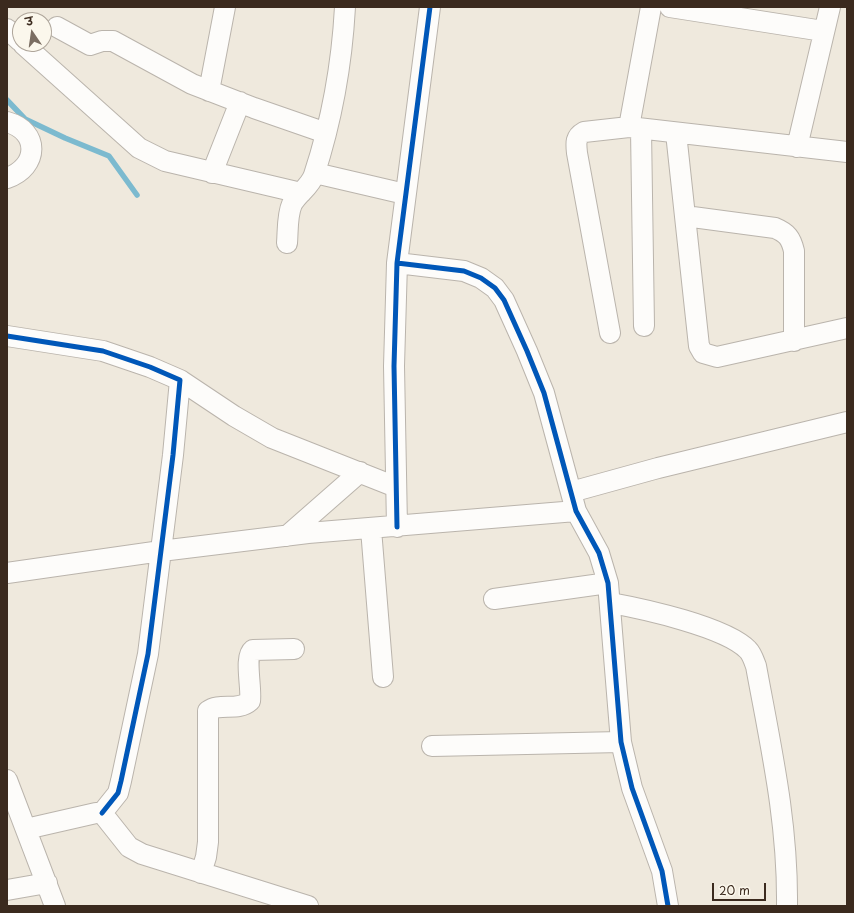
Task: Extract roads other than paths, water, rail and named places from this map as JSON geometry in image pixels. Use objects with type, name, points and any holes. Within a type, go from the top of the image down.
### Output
[{"type":"street","points":[[209,90],[225,7]]},
{"type":"street","points":[[287,243],[292,204],[309,185],[315,173],[326,133],[337,74],[345,7]]},
{"type":"street","points":[[397,527],[394,366],[397,263],[405,194],[421,87],[430,7]]},
{"type":"street","points":[[644,326],[635,128],[651,7]]},
{"type":"street","points":[[670,7],[823,31]]},
{"type":"street","points":[[797,147],[823,31],[830,7]]},
{"type":"street","points":[[57,27],[90,45],[102,40],[113,41],[192,84],[326,133]]},
{"type":"street","points":[[32,52],[139,148],[165,161],[302,193]]},
{"type":"street","points":[[212,173],[240,102]]},
{"type":"street","points":[[7,122],[21,127],[29,140],[31,154],[29,163],[22,171],[7,178]]},
{"type":"street","points":[[610,333],[576,141],[578,136],[584,132],[635,128],[847,152]]},
{"type":"street","points":[[676,133],[698,346],[703,353],[717,356],[794,341],[847,328]]},
{"type":"street","points":[[315,173],[405,194]]},
{"type":"street","points":[[685,216],[774,228],[786,233],[792,241],[794,251],[794,341]]},
{"type":"street","points":[[397,263],[464,271],[481,278],[495,288],[504,300],[521,336],[544,393],[576,511],[599,553],[608,582],[611,603],[621,742],[632,788],[662,871],[668,906]]},
{"type":"street","points":[[7,336],[103,351],[150,367],[180,380],[234,416],[272,438],[396,487]]},
{"type":"street","points":[[102,813],[118,793],[148,654],[173,455],[180,380]]},
{"type":"street","points":[[571,492],[658,468],[847,422]]},
{"type":"street","points":[[287,536],[360,472]]},
{"type":"street","points":[[7,573],[161,551],[287,536],[576,511]]},
{"type":"street","points":[[371,529],[383,677]]},
{"type":"street","points":[[494,599],[608,582]]},
{"type":"street","points":[[611,603],[639,608],[720,632],[739,641],[750,651],[756,666],[780,792],[785,837],[787,906]]},
{"type":"street","points":[[201,873],[206,857],[208,842],[208,711],[212,708],[239,707],[250,701],[251,694],[248,659],[253,650],[294,649]]},
{"type":"street","points":[[432,746],[621,742]]},
{"type":"street","points":[[7,780],[55,906]]},
{"type":"street","points":[[26,828],[96,812],[102,813],[129,847],[142,854],[308,906]]},
{"type":"street","points":[[7,890],[47,883]]},
{"type":"waterway","points":[[7,100],[25,119],[65,138],[109,156],[137,195]]}]
